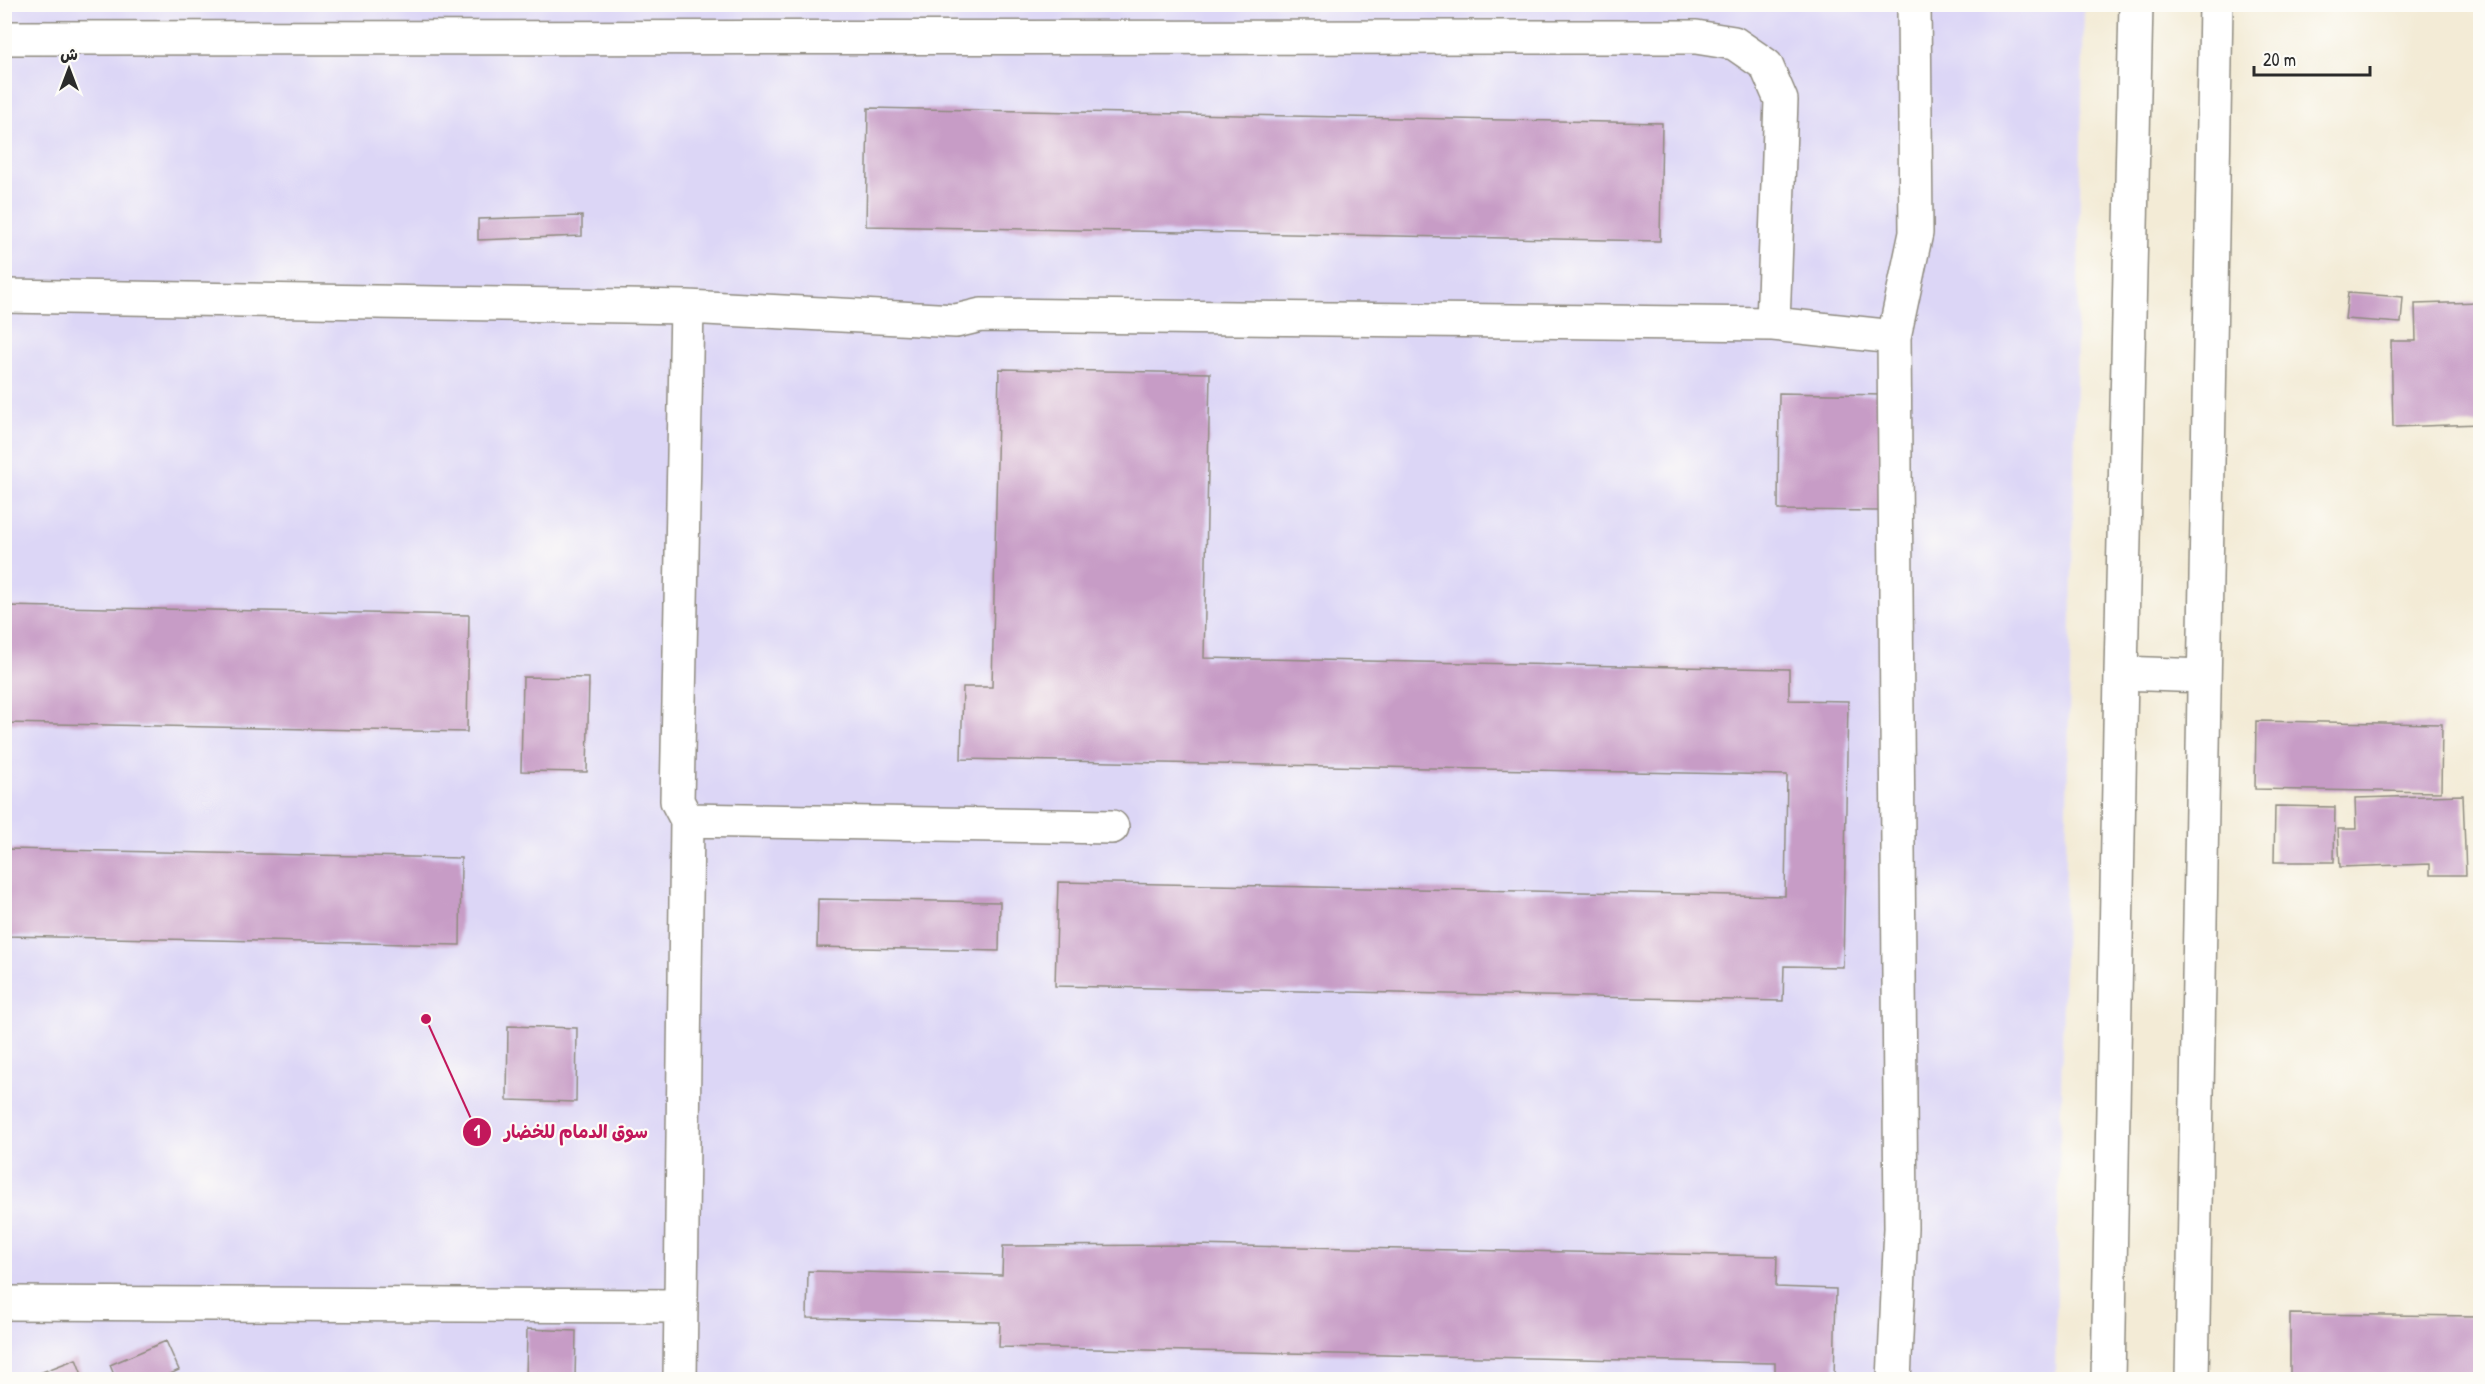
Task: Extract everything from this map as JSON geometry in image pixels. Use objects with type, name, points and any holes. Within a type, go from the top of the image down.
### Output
[{"type":"street","points":[[1894,1380],[1901,1228],[1894,338],[1916,233],[1914,4]]},
{"type":"street","points":[[2108,1380],[2136,4]]},
{"type":"street","points":[[2192,1380],[2216,4]]},
{"type":"street","points":[[4,38],[1696,37],[1734,43],[1766,65],[1781,100],[1773,324]]},
{"type":"street","points":[[4,296],[687,307],[956,321],[981,315],[1773,324],[1894,338]]},
{"type":"street","points":[[681,1380],[687,820],[677,801],[687,307]]},
{"type":"street","points":[[2121,673],[2204,676]]},
{"type":"street","points":[[687,820],[1112,827]]},
{"type":"street","points":[[4,1303],[681,1306]]},
{"type":"shaded area","points":[[5,5],[2084,5],[2055,1379],[5,1380]]},
{"type":"building","points":[[868,108],[1662,123],[1660,241],[866,226]]},
{"type":"building","points":[[582,216],[582,236],[478,240],[478,219]]},
{"type":"building","points":[[2348,293],[2403,297],[2401,323],[2345,319]]},
{"type":"building","points":[[2480,302],[2480,424],[2393,427],[2391,341],[2416,341],[2415,304]]},
{"type":"building","points":[[999,369],[1210,373],[1204,658],[1789,669],[1789,700],[1848,701],[1843,967],[1784,966],[1783,1001],[1055,986],[1058,882],[1785,896],[1787,775],[961,759],[963,687],[992,687]]},
{"type":"building","points":[[1779,393],[1882,395],[1880,511],[1778,510]]},
{"type":"building","points":[[4,606],[469,615],[467,732],[4,723]]},
{"type":"building","points":[[523,677],[589,678],[587,772],[521,771]]},
{"type":"building","points":[[2256,721],[2442,724],[2441,792],[2255,789]]},
{"type":"building","points":[[2463,795],[2466,875],[2430,875],[2430,864],[2340,867],[2338,829],[2356,829],[2355,798]]},
{"type":"building","points":[[2275,806],[2335,807],[2334,862],[2274,862]]},
{"type":"building","points":[[5,849],[461,858],[460,945],[5,936]]},
{"type":"building","points":[[818,899],[1000,902],[999,951],[817,947]]},
{"type":"building","points":[[508,1026],[577,1028],[576,1102],[507,1100]]},
{"type":"building","points":[[1192,1245],[1777,1256],[1776,1287],[1836,1289],[1834,1380],[1775,1380],[1775,1363],[999,1347],[1000,1322],[807,1318],[808,1271],[1002,1275],[1003,1246]]},
{"type":"building","points":[[2290,1314],[2479,1316],[2478,1380],[2290,1380]]},
{"type":"building","points":[[527,1329],[576,1331],[575,1380],[526,1380]]},
{"type":"building","points":[[166,1341],[179,1370],[158,1380],[116,1380],[110,1365]]},
{"type":"building","points":[[76,1359],[84,1380],[24,1380],[24,1379]]},
{"type":"place","name":"سوق الدمام للخضار","points":[[426,1019]]}]
